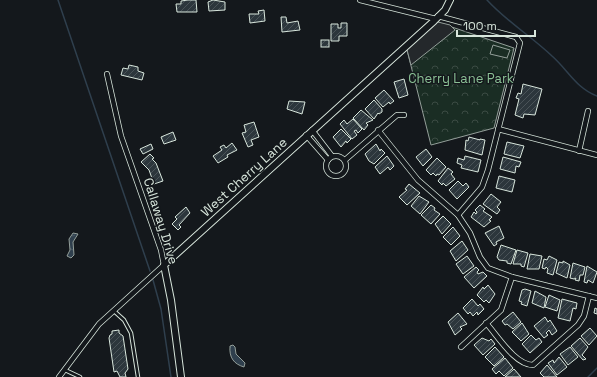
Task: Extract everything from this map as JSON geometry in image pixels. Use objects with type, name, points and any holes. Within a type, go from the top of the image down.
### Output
[{"type":"street","points":[[360,0],[516,37],[520,43],[482,187],[458,215]]},
{"type":"street","name":"West Cherry Lane","points":[[59,377],[91,333],[306,135],[437,18],[445,10],[450,0]]},
{"type":"street","name":"Callaway Drive","points":[[107,74],[119,128],[164,265],[171,300],[181,377]]},
{"type":"street","points":[[579,151],[588,111]]},
{"type":"street","points":[[345,160],[397,115],[404,114]]},
{"type":"street","points":[[498,129],[597,156]]},
{"type":"street","points":[[312,130],[330,158]]},
{"type":"street","points":[[378,130],[418,180],[458,215],[470,233],[480,257],[488,268],[512,277],[597,298]]},
{"type":"street","points":[[306,135],[330,158]]},
{"type":"street","points":[[339,156],[345,160],[345,172],[338,176],[334,176],[327,171],[326,163],[330,158],[339,156]]},
{"type":"street","points":[[461,347],[501,310],[512,277]]},
{"type":"street","points":[[486,323],[518,360],[525,365],[533,365],[578,325],[584,316],[589,296]]},
{"type":"lane","points":[[114,311],[124,320],[129,329],[138,377]]},
{"type":"lane","points":[[65,370],[80,377]]},
{"type":"green space","name":"Cherry Lane Park","points":[[434,21],[514,48],[494,128],[431,145],[406,46]]},
{"type":"green space","points":[[493,45],[510,50],[507,58],[490,54]]},
{"type":"shaded area","points":[[434,21],[450,25],[455,30],[411,65],[406,46]]},
{"type":"water","points":[[73,233],[78,234],[73,242],[74,255],[71,258],[67,256],[70,250],[69,239]]},
{"type":"water","points":[[233,345],[235,347],[236,354],[245,363],[244,367],[237,364],[231,357],[230,346]]},
{"type":"building","points":[[196,0],[197,12],[177,12],[176,4],[181,4],[181,1]]},
{"type":"building","points":[[213,0],[225,2],[225,10],[209,11],[208,2]]},
{"type":"building","points":[[264,10],[265,21],[250,23],[249,14],[259,14],[258,11]]},
{"type":"building","points":[[281,17],[286,17],[287,23],[298,21],[300,30],[282,32]]},
{"type":"building","points":[[341,23],[347,23],[347,36],[339,36],[339,41],[331,41],[331,24],[338,24],[338,28],[341,28]]},
{"type":"building","points":[[321,40],[329,40],[329,47],[321,47]]},
{"type":"building","points":[[129,65],[138,67],[138,71],[144,73],[142,80],[121,75],[123,68],[128,69]]},
{"type":"building","points":[[404,79],[408,95],[399,98],[394,82]]},
{"type":"building","points":[[523,84],[542,89],[535,115],[524,114],[523,118],[515,115],[519,99],[516,98],[518,93],[521,94]]},
{"type":"building","points":[[384,90],[394,101],[390,104],[389,102],[383,107],[375,98]]},
{"type":"building","points":[[374,100],[382,109],[382,112],[379,114],[378,113],[374,119],[365,109]]},
{"type":"building","points":[[289,101],[305,102],[302,114],[287,109]]},
{"type":"building","points":[[361,110],[373,120],[366,123],[368,125],[364,130],[353,118]]},
{"type":"building","points":[[353,119],[362,129],[358,133],[356,130],[354,131],[357,135],[352,139],[340,124],[344,120],[347,124]]},
{"type":"building","points":[[254,122],[259,137],[251,140],[253,145],[248,147],[242,133],[246,132],[244,125]]},
{"type":"building","points":[[341,129],[351,139],[347,143],[346,141],[341,147],[333,137]]},
{"type":"building","points":[[173,132],[176,140],[164,144],[161,137]]},
{"type":"building","points":[[469,137],[485,140],[482,155],[465,150],[466,140],[468,141]]},
{"type":"building","points":[[507,142],[524,146],[520,158],[504,154]]},
{"type":"building","points":[[232,143],[237,150],[227,155],[228,157],[218,163],[213,156],[222,150],[220,147],[224,145],[226,148]]},
{"type":"building","points":[[151,144],[153,149],[143,154],[140,149]]},
{"type":"building","points":[[376,144],[380,151],[381,149],[385,153],[374,164],[369,161],[365,154]]},
{"type":"building","points":[[426,149],[432,157],[423,166],[416,157]]},
{"type":"building","points":[[150,154],[154,158],[152,159],[156,163],[163,181],[154,184],[149,170],[141,162]]},
{"type":"building","points":[[387,156],[394,166],[390,170],[388,167],[380,174],[375,167]]},
{"type":"building","points":[[465,156],[481,160],[478,172],[461,168],[462,165],[457,163],[458,158],[464,160]]},
{"type":"building","points":[[503,157],[521,162],[519,167],[516,166],[515,173],[500,169]]},
{"type":"building","points":[[437,158],[446,167],[439,175],[437,174],[436,176],[433,173],[431,175],[426,170]]},
{"type":"building","points":[[448,168],[453,172],[451,174],[455,179],[446,186],[443,183],[442,185],[438,181]]},
{"type":"building","points":[[499,176],[515,180],[512,192],[496,188]]},
{"type":"building","points":[[458,181],[463,186],[466,183],[469,187],[457,199],[449,190]]},
{"type":"building","points":[[409,184],[420,193],[407,205],[399,197],[407,190],[405,189]]},
{"type":"building","points":[[491,194],[501,202],[497,207],[500,210],[497,214],[483,204]]},
{"type":"building","points":[[419,196],[429,202],[420,214],[411,206]]},
{"type":"building","points":[[431,205],[435,208],[434,210],[440,214],[431,224],[421,215]]},
{"type":"building","points":[[480,205],[485,209],[483,211],[492,217],[489,220],[491,221],[484,227],[471,217],[474,212],[476,214],[477,212],[475,210]]},
{"type":"building","points":[[186,207],[190,213],[179,225],[181,227],[178,230],[172,224],[177,219],[175,217]]},
{"type":"building","points":[[443,216],[451,224],[442,234],[435,224]]},
{"type":"building","points":[[499,226],[504,238],[496,242],[497,244],[494,246],[485,233]]},
{"type":"building","points":[[453,227],[460,236],[451,245],[443,237]]},
{"type":"building","points":[[462,241],[468,250],[456,261],[450,251]]},
{"type":"building","points":[[501,245],[516,250],[511,264],[507,263],[507,261],[499,260],[497,257]]},
{"type":"building","points":[[517,250],[528,253],[524,267],[521,266],[521,264],[513,264]]},
{"type":"building","points":[[530,254],[542,256],[539,269],[527,269]]},
{"type":"building","points":[[467,256],[474,266],[463,274],[456,264]]},
{"type":"building","points":[[549,256],[557,260],[553,275],[547,273],[548,269],[546,267],[545,269],[542,268],[544,259],[547,260]]},
{"type":"building","points":[[563,261],[570,265],[567,278],[556,273],[559,262],[563,263]]},
{"type":"building","points":[[573,263],[585,267],[583,275],[580,275],[579,281],[575,280],[576,278],[570,278]]},
{"type":"building","points":[[587,266],[597,272],[593,283],[588,280],[587,283],[584,282]]},
{"type":"building","points":[[476,267],[479,270],[477,272],[478,274],[483,272],[487,276],[474,288],[464,277]]},
{"type":"building","points":[[488,285],[495,294],[489,303],[486,300],[484,302],[477,295],[483,287],[484,289]]},
{"type":"building","points":[[525,289],[531,291],[527,306],[521,304],[522,302],[519,301],[522,290]]},
{"type":"building","points":[[535,291],[546,297],[544,308],[532,303]]},
{"type":"building","points":[[549,295],[560,300],[557,311],[545,307]]},
{"type":"building","points":[[472,299],[478,306],[480,304],[484,309],[478,315],[477,312],[473,316],[470,312],[468,314],[463,308]]},
{"type":"building","points":[[562,299],[577,303],[576,309],[573,308],[570,321],[558,318]]},
{"type":"building","points":[[595,308],[597,309],[597,314],[594,313]]},
{"type":"building","points":[[513,312],[521,322],[513,329],[507,324],[505,325],[502,321]]},
{"type":"building","points":[[458,313],[467,324],[460,327],[462,329],[455,335],[448,322]]},
{"type":"building","points":[[545,317],[548,322],[550,320],[557,331],[552,335],[549,330],[546,333],[548,335],[544,338],[534,326]]},
{"type":"building","points":[[522,323],[529,334],[521,341],[512,332]]},
{"type":"building","points":[[590,328],[597,336],[589,345],[581,336]]},
{"type":"building","points":[[119,330],[119,333],[123,336],[128,369],[125,373],[126,377],[120,377],[117,371],[114,372],[109,338],[112,331]]},
{"type":"building","points":[[531,335],[536,340],[539,338],[542,342],[530,353],[522,344]]},
{"type":"building","points":[[482,338],[489,341],[491,339],[495,344],[483,355],[474,345]]},
{"type":"building","points":[[580,338],[588,347],[582,355],[586,359],[583,360],[571,346]]},
{"type":"building","points":[[495,347],[504,357],[494,366],[485,357]]},
{"type":"building","points":[[570,347],[578,357],[568,365],[560,354]]},
{"type":"building","points":[[559,357],[567,367],[557,375],[548,363],[553,360],[554,363]]},
{"type":"building","points":[[505,358],[513,368],[504,376],[499,371],[496,374],[492,369]]},
{"type":"building","points":[[547,365],[557,377],[544,377],[540,373]]},
{"type":"building","points":[[514,369],[521,377],[505,377]]},
{"type":"waterway","points":[[58,0],[150,271]]},
{"type":"waterway","points":[[487,0],[502,15],[558,61],[578,84],[590,93],[597,96]]},
{"type":"waterway","points":[[153,280],[161,309],[171,377]]},
{"type":"waterway","points":[[588,377],[597,368]]}]
